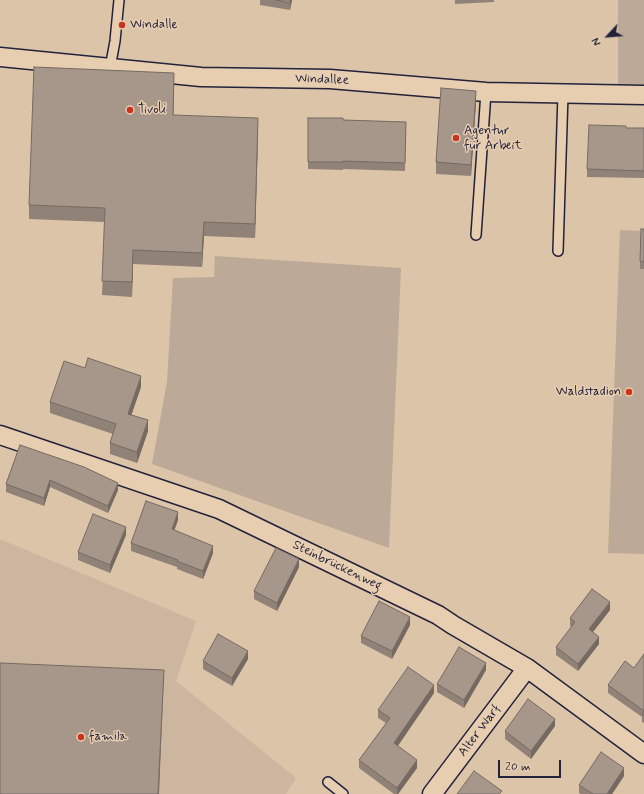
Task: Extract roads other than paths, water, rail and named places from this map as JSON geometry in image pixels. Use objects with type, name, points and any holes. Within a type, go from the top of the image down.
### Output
[{"type":"street","name":"Windallee","points":[[0,57],[200,77],[330,79],[486,92],[644,95]]},
{"type":"street","name":"Steinbrückenweg","points":[[0,435],[219,509],[438,615],[527,668],[644,754]]},
{"type":"street","name":"Alter Warf","points":[[432,794],[527,668]]},
{"type":"lane","points":[[110,68],[115,42],[119,0]]},
{"type":"lane","points":[[476,235],[486,92]]},
{"type":"lane","points":[[558,251],[562,94]]},
{"type":"lane","points":[[328,782],[343,794]]},
{"type":"place","name":"Windalle","points":[[122,25]]},
{"type":"place","name":"Tivoli","points":[[130,110]]},
{"type":"place","name":"Agentur für Arbeit","points":[[456,138]]},
{"type":"place","name":"Waldstadion","points":[[629,392]]},
{"type":"place","name":"famila","points":[[81,737]]}]
